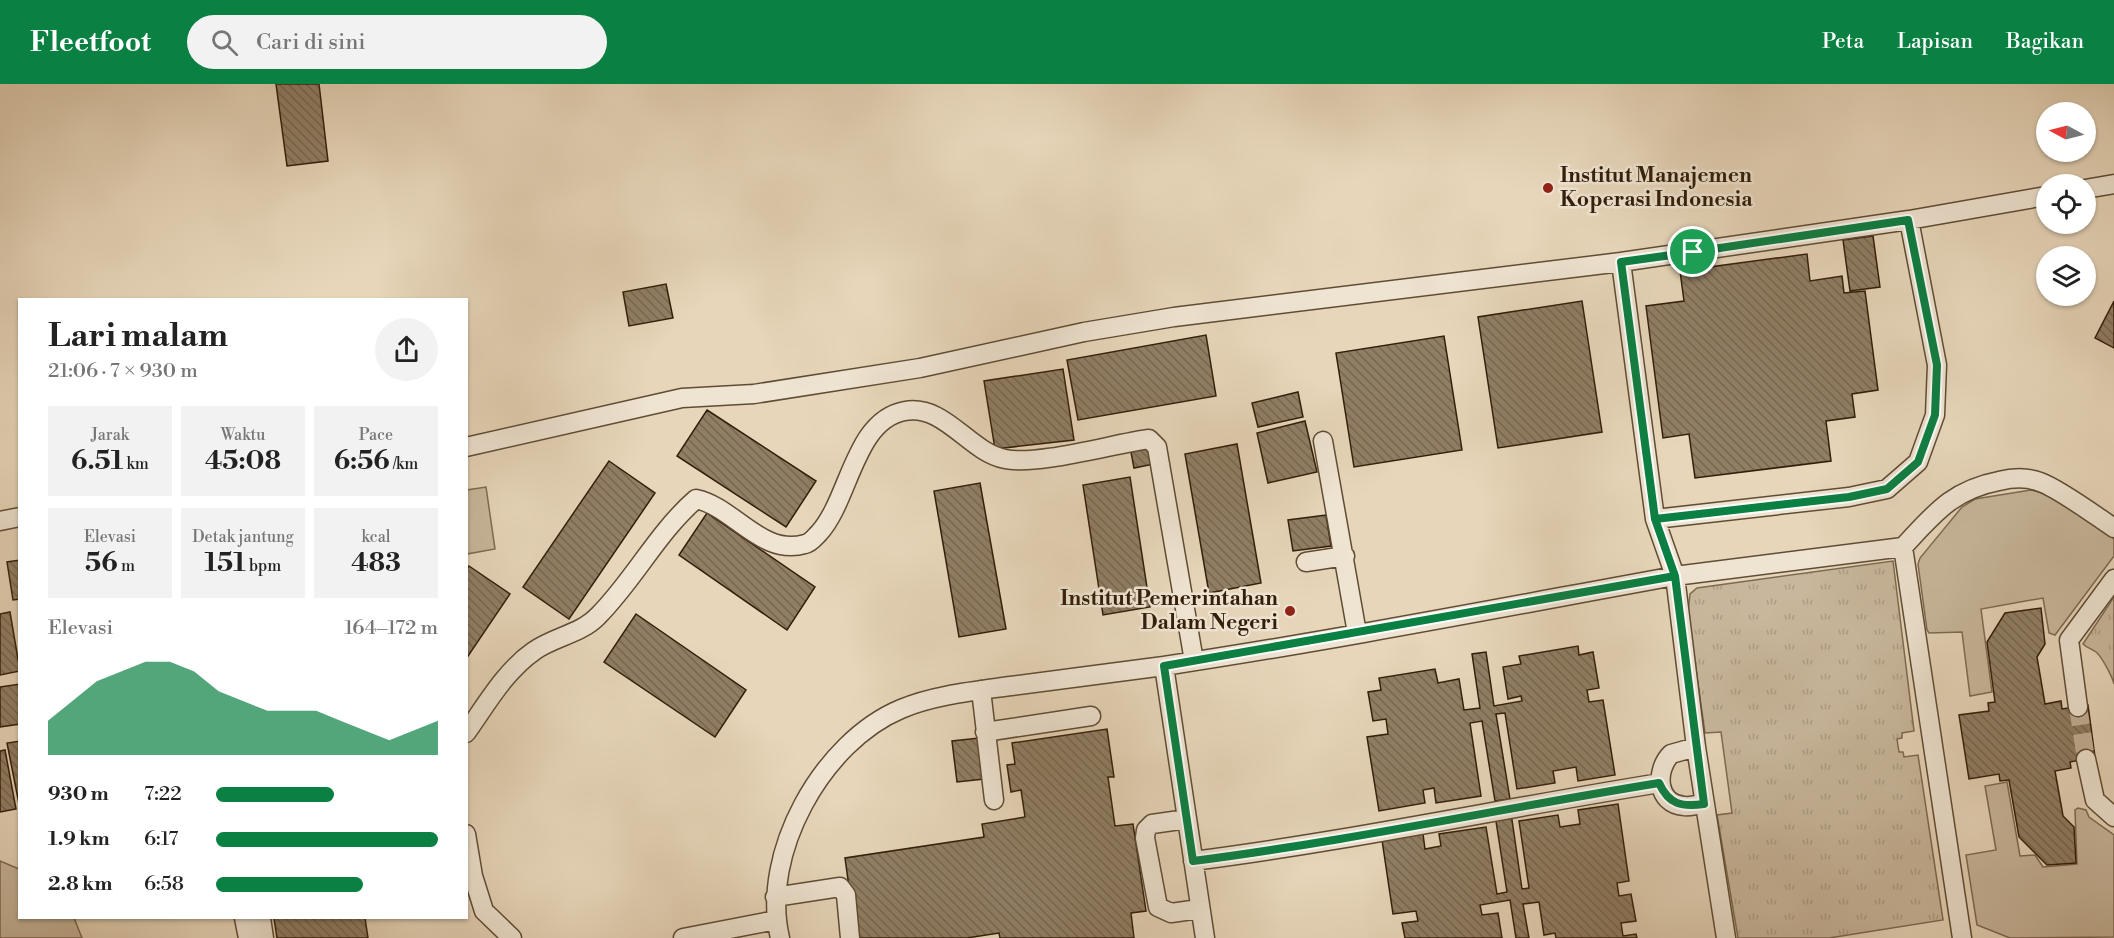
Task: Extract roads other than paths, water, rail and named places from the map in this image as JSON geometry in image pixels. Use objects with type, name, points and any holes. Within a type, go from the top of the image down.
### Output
[{"type":"street","points":[[2096,187],[2114,184]]},
{"type":"street","points":[[468,447],[682,398],[754,394],[920,368],[1084,332],[1174,317],[1621,262],[1908,220],[2036,198]]},
{"type":"street","points":[[1655,519],[1849,497],[1887,489],[1918,462],[1935,415],[1937,365],[1908,220]]},
{"type":"street","points":[[1621,262],[1655,519],[1675,576],[1704,804],[1726,938]]},
{"type":"street","points":[[468,730],[500,685],[532,652],[582,628],[598,617],[657,541],[696,499],[708,501],[761,538],[790,547],[808,544],[828,522],[872,430],[881,422],[904,411],[922,411],[934,416],[995,457],[1008,460],[1034,459],[1149,439],[1154,442],[1157,447],[1194,661]]},
{"type":"street","points":[[1323,441],[1357,633]]},
{"type":"street","points":[[682,938],[778,929],[775,897],[788,834],[826,768],[860,733],[901,709],[981,690],[1164,666],[1675,576],[1903,547],[1939,509],[1957,495],[1977,485],[2012,478],[2040,482],[2114,528]]},
{"type":"street","points":[[0,521],[18,517]]},
{"type":"street","points":[[1903,547],[1962,938]]},
{"type":"street","points":[[1306,562],[1345,556]]},
{"type":"street","points":[[2078,707],[2069,640],[2114,579]]},
{"type":"street","points":[[1164,666],[1205,938]]},
{"type":"street","points":[[981,690],[994,800]]},
{"type":"street","points":[[985,732],[1091,716]]},
{"type":"street","points":[[1696,747],[1671,754],[1659,772],[1659,783],[1664,793],[1676,804],[1685,806],[1704,804]]},
{"type":"street","points":[[2086,759],[2095,800],[2114,817]]},
{"type":"street","points":[[1193,861],[1372,834],[1515,806],[1659,783]]},
{"type":"street","points":[[1187,819],[1152,824],[1146,830],[1145,838],[1158,907],[1171,913],[1199,909]]},
{"type":"street","points":[[468,846],[473,876],[484,911],[512,938]]},
{"type":"street","points":[[775,897],[840,887],[846,895],[850,938]]},
{"type":"street","points":[[244,919],[248,938]]},
{"type":"street","points":[[261,919],[264,938]]},
{"type":"tunnel","points":[[2078,707],[2086,759]]},
{"type":"place","name":"Institut Manajemen Koperasi Indonesia","points":[[1548,188]]},
{"type":"place","name":"Institut Pemerintahan Dalam Negeri","points":[[1290,611]]}]
